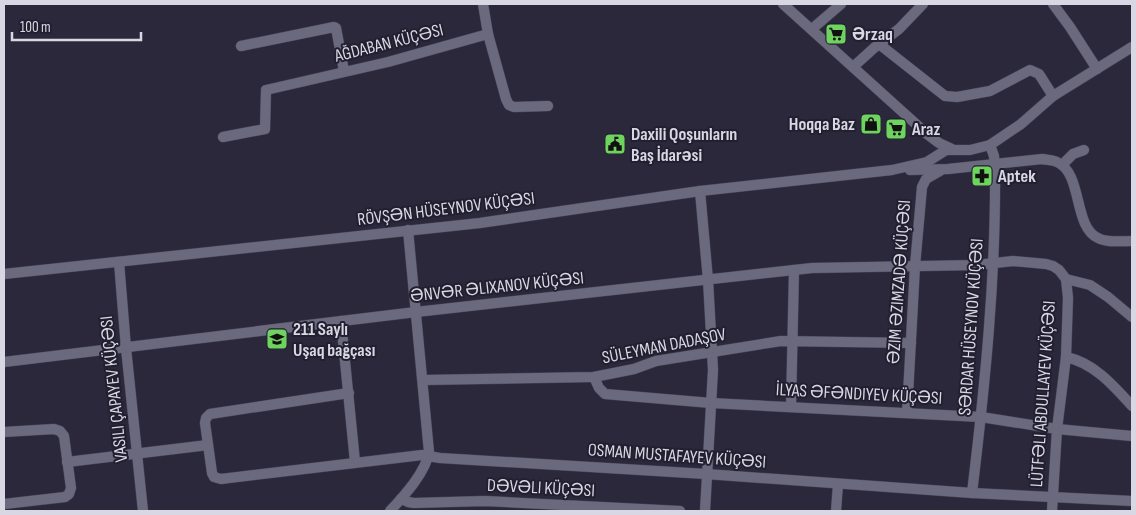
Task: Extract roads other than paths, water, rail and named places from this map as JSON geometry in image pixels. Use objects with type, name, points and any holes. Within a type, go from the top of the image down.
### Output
[{"type":"street","points":[[482,4],[488,34],[509,105],[514,107],[548,106]]},
{"type":"street","points":[[782,4],[933,139],[952,149]]},
{"type":"street","points":[[812,29],[841,4]]},
{"type":"street","points":[[853,67],[899,29],[923,4]]},
{"type":"street","points":[[1053,4],[1097,69]]},
{"type":"street","points":[[241,46],[334,27],[336,28],[344,71]]},
{"type":"street","name":"AĞDABAN KÜÇƏSI","points":[[223,137],[265,129],[266,90],[388,62],[488,34]]},
{"type":"street","points":[[879,44],[946,96],[957,97],[990,91],[1030,70],[1039,74],[1054,96]]},
{"type":"street","points":[[892,170],[920,164],[942,151],[952,149],[970,150],[994,143],[1021,124],[1054,96],[1132,47]]},
{"type":"street","points":[[933,139],[939,166],[948,169]]},
{"type":"street","name":"SƏRDAR HÜSEYNOV KÜÇƏSI","points":[[972,493],[981,417],[994,263],[994,143]]},
{"type":"street","points":[[1062,165],[1074,154],[1084,150]]},
{"type":"street","points":[[892,170],[948,169],[994,163],[1042,159],[1052,160],[1062,165],[1072,179],[1089,231],[1099,239],[1132,241]]},
{"type":"street","name":"ƏZIM ƏZIMZADƏ KÜÇƏSI","points":[[907,413],[915,266],[923,182],[934,173],[948,169]]},
{"type":"street","name":"RÖVŞƏN HÜSEYNOV KÜÇƏSI","points":[[4,274],[480,223],[700,191],[892,170]]},
{"type":"street","points":[[700,191],[712,353],[705,511]]},
{"type":"street","points":[[390,511],[423,469],[429,447],[408,230]]},
{"type":"street","name":"VASILI ÇAPAYEV KÜÇƏSI","points":[[119,262],[126,348],[144,511]]},
{"type":"street","name":"ƏNVƏR ƏLIXANOV KÜÇƏSI","points":[[4,362],[416,312],[794,270],[978,265],[1013,262],[1053,266],[1066,279]]},
{"type":"street","points":[[791,407],[794,270]]},
{"type":"street","points":[[1066,279],[1090,285],[1132,317]]},
{"type":"street","name":"LÜTFƏLI ABDULLAYEV KÜÇƏSI","points":[[1052,511],[1057,429],[1066,357],[1068,298],[1066,279]]},
{"type":"street","points":[[342,321],[355,462]]},
{"type":"street","name":"SÜLEYMAN DADAŞOV","points":[[423,380],[594,377],[634,369],[656,361],[792,341],[912,343]]},
{"type":"street","points":[[1066,357],[1080,360],[1094,368],[1132,406]]},
{"type":"street","name":"İLYAS ƏFƏNDIYEV KÜÇƏSI","points":[[594,377],[598,388],[605,394],[711,403],[981,417],[1057,429],[1132,436]]},
{"type":"street","points":[[68,462],[208,445],[205,423],[206,418],[210,414],[348,393]]},
{"type":"street","points":[[4,432],[60,431],[64,436],[71,488],[69,494],[58,499],[4,504]]},
{"type":"street","name":"OSMAN MUSTAFAYEV KÜÇƏSI","points":[[208,445],[212,473],[214,477],[221,479],[413,455],[972,493],[1132,501]]},
{"type":"street","points":[[836,511],[838,484]]},
{"type":"street","name":"DƏVƏLI KÜÇƏSI","points":[[401,499],[414,503],[485,501],[680,511]]},
{"type":"place","name":"Ərzaq","points":[[836,34]]},
{"type":"place","name":"Hoqqa Baz","points":[[871,124]]},
{"type":"place","name":"Araz","points":[[896,129]]},
{"type":"place","name":"Daxili Qoşunların Baş İdarəsi","points":[[615,144]]},
{"type":"place","name":"Aptek","points":[[982,176]]},
{"type":"place","name":"211 Saylı Uşaq bağçası","points":[[277,339]]}]
